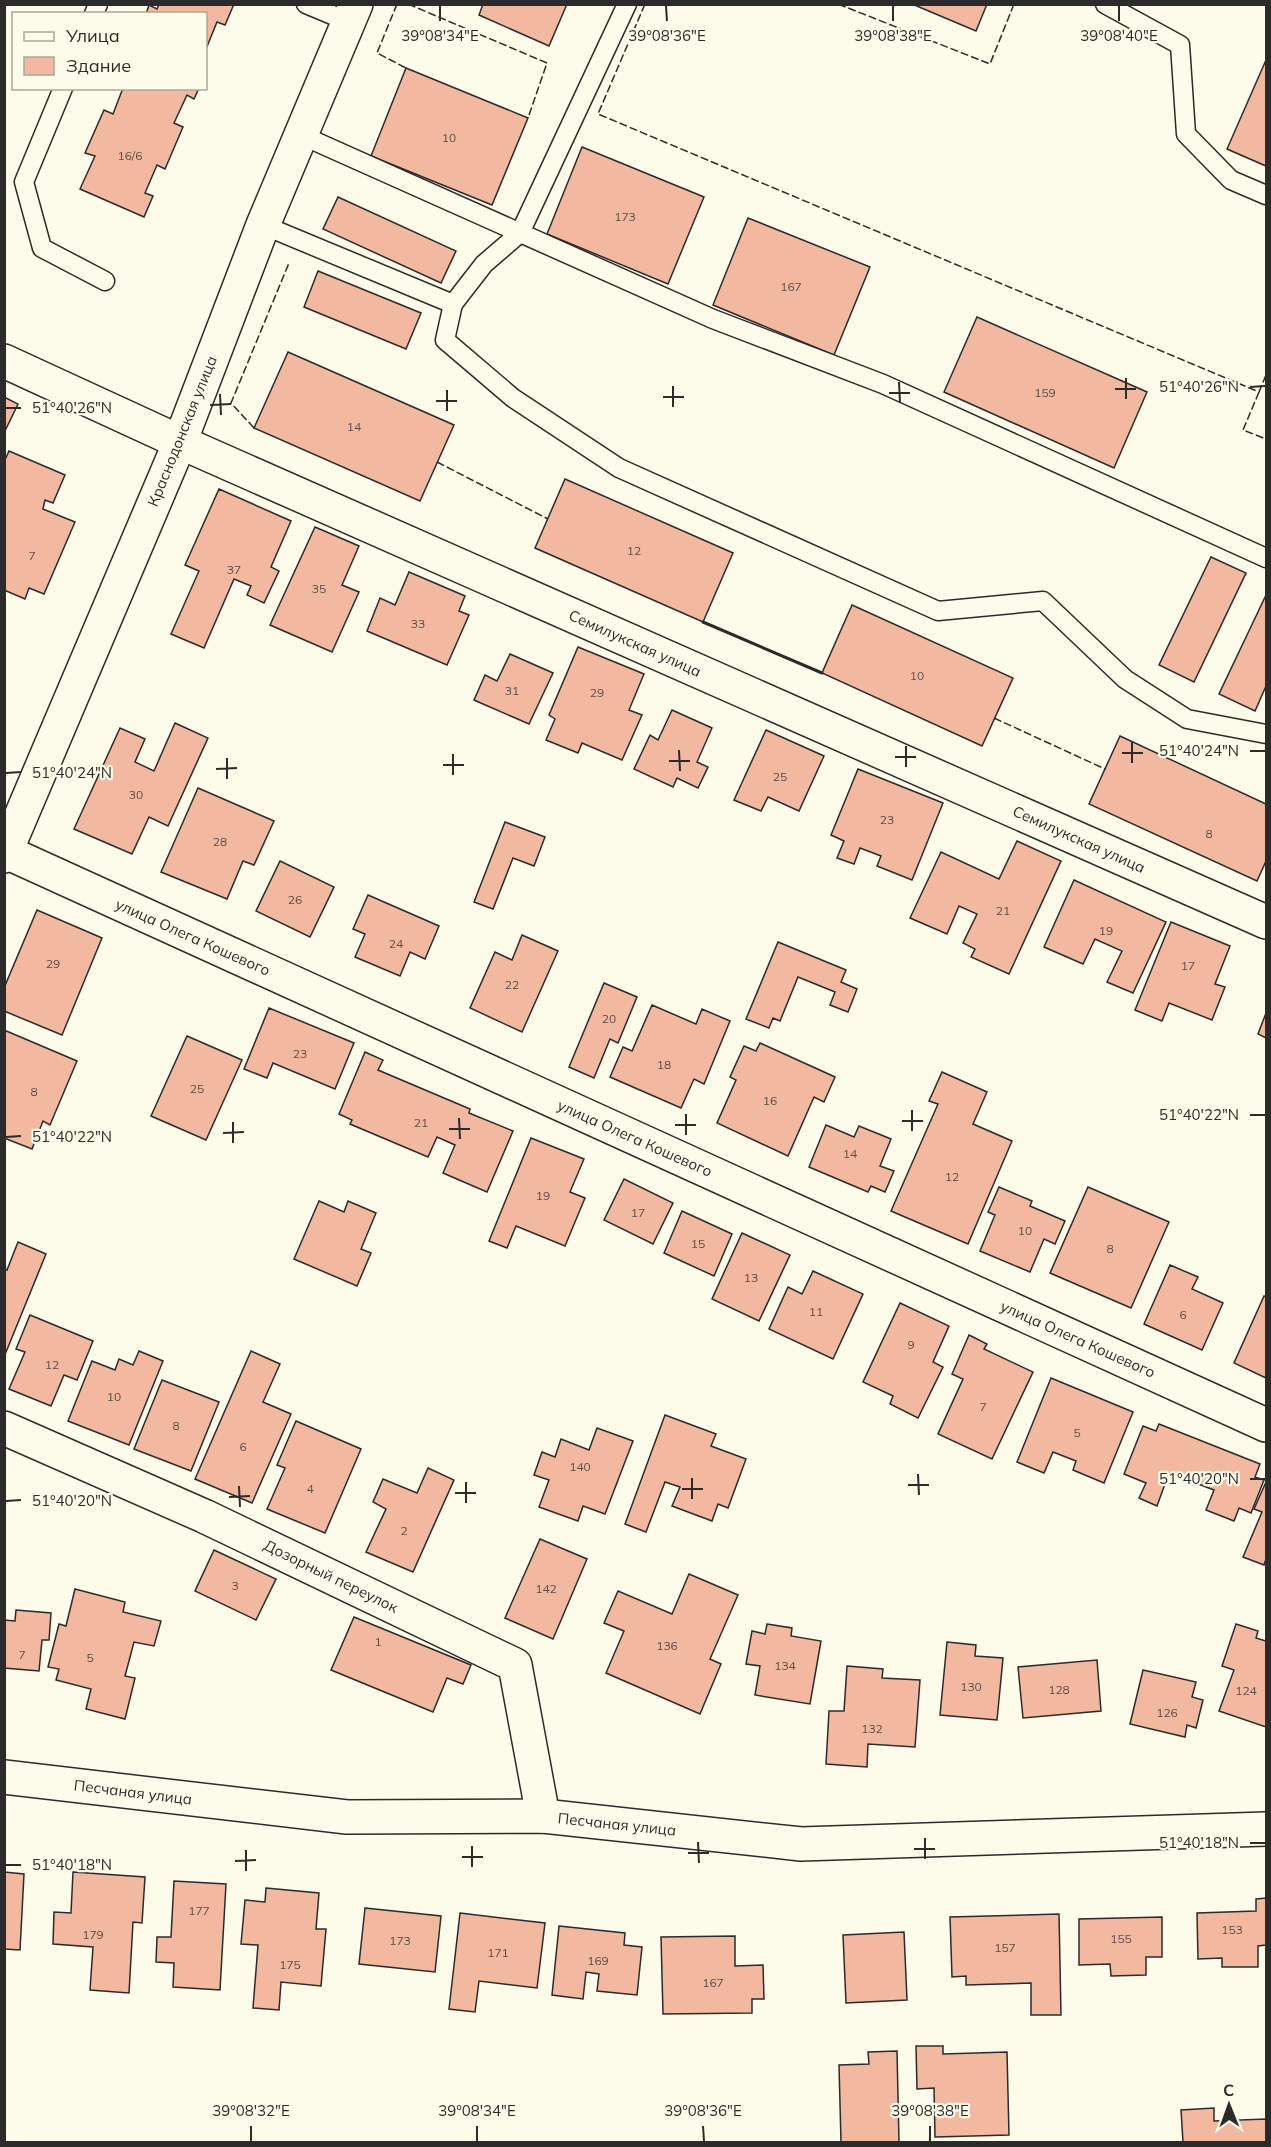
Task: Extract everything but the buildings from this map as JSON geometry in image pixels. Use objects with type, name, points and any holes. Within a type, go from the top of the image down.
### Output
[{"type":"street","name":"Краснодонская улица","points":[[5,853],[180,442],[263,225],[352,13]]},
{"type":"street","name":"Семилукская улица","points":[[4,361],[180,442],[1266,922]]},
{"type":"street","name":"улица Олега Кошевого","points":[[5,853],[1266,1425]]},
{"type":"street","name":"Дозорный переулок","points":[[4,1428],[204,1516],[516,1665],[543,1816]]},
{"type":"street","name":"Песчаная улица","points":[[4,1777],[347,1817],[543,1816],[801,1844],[1266,1829]]},
{"type":"lane","points":[[306,4],[352,13]]},
{"type":"lane","points":[[627,4],[520,233],[484,264],[453,304],[445,340],[513,398],[619,468],[938,611],[1043,601],[1125,679],[1187,719],[1266,734]]},
{"type":"lane","points":[[1105,4],[1180,45],[1186,134],[1231,180],[1266,195]]},
{"type":"lane","points":[[62,90],[24,182],[42,248],[105,281]]},
{"type":"lane","points":[[301,135],[713,319],[883,384],[1266,558]]},
{"type":"lane","points":[[263,225],[453,304]]},
{"type":"fence","points":[[397,4],[377,53],[406,68]]},
{"type":"fence","points":[[408,4],[547,63],[528,118]]},
{"type":"fence","points":[[645,4],[598,114],[1259,392],[1266,375]]},
{"type":"fence","points":[[838,4],[990,64],[1014,4]]},
{"type":"fence","points":[[254,428],[231,403],[289,263]]},
{"type":"fence","points":[[1259,392],[1243,430],[1266,439]]},
{"type":"fence","points":[[437,462],[548,519]]},
{"type":"fence","points":[[994,718],[1105,769]]},
{"type":"wall","points":[[703,622],[822,673]]}]
